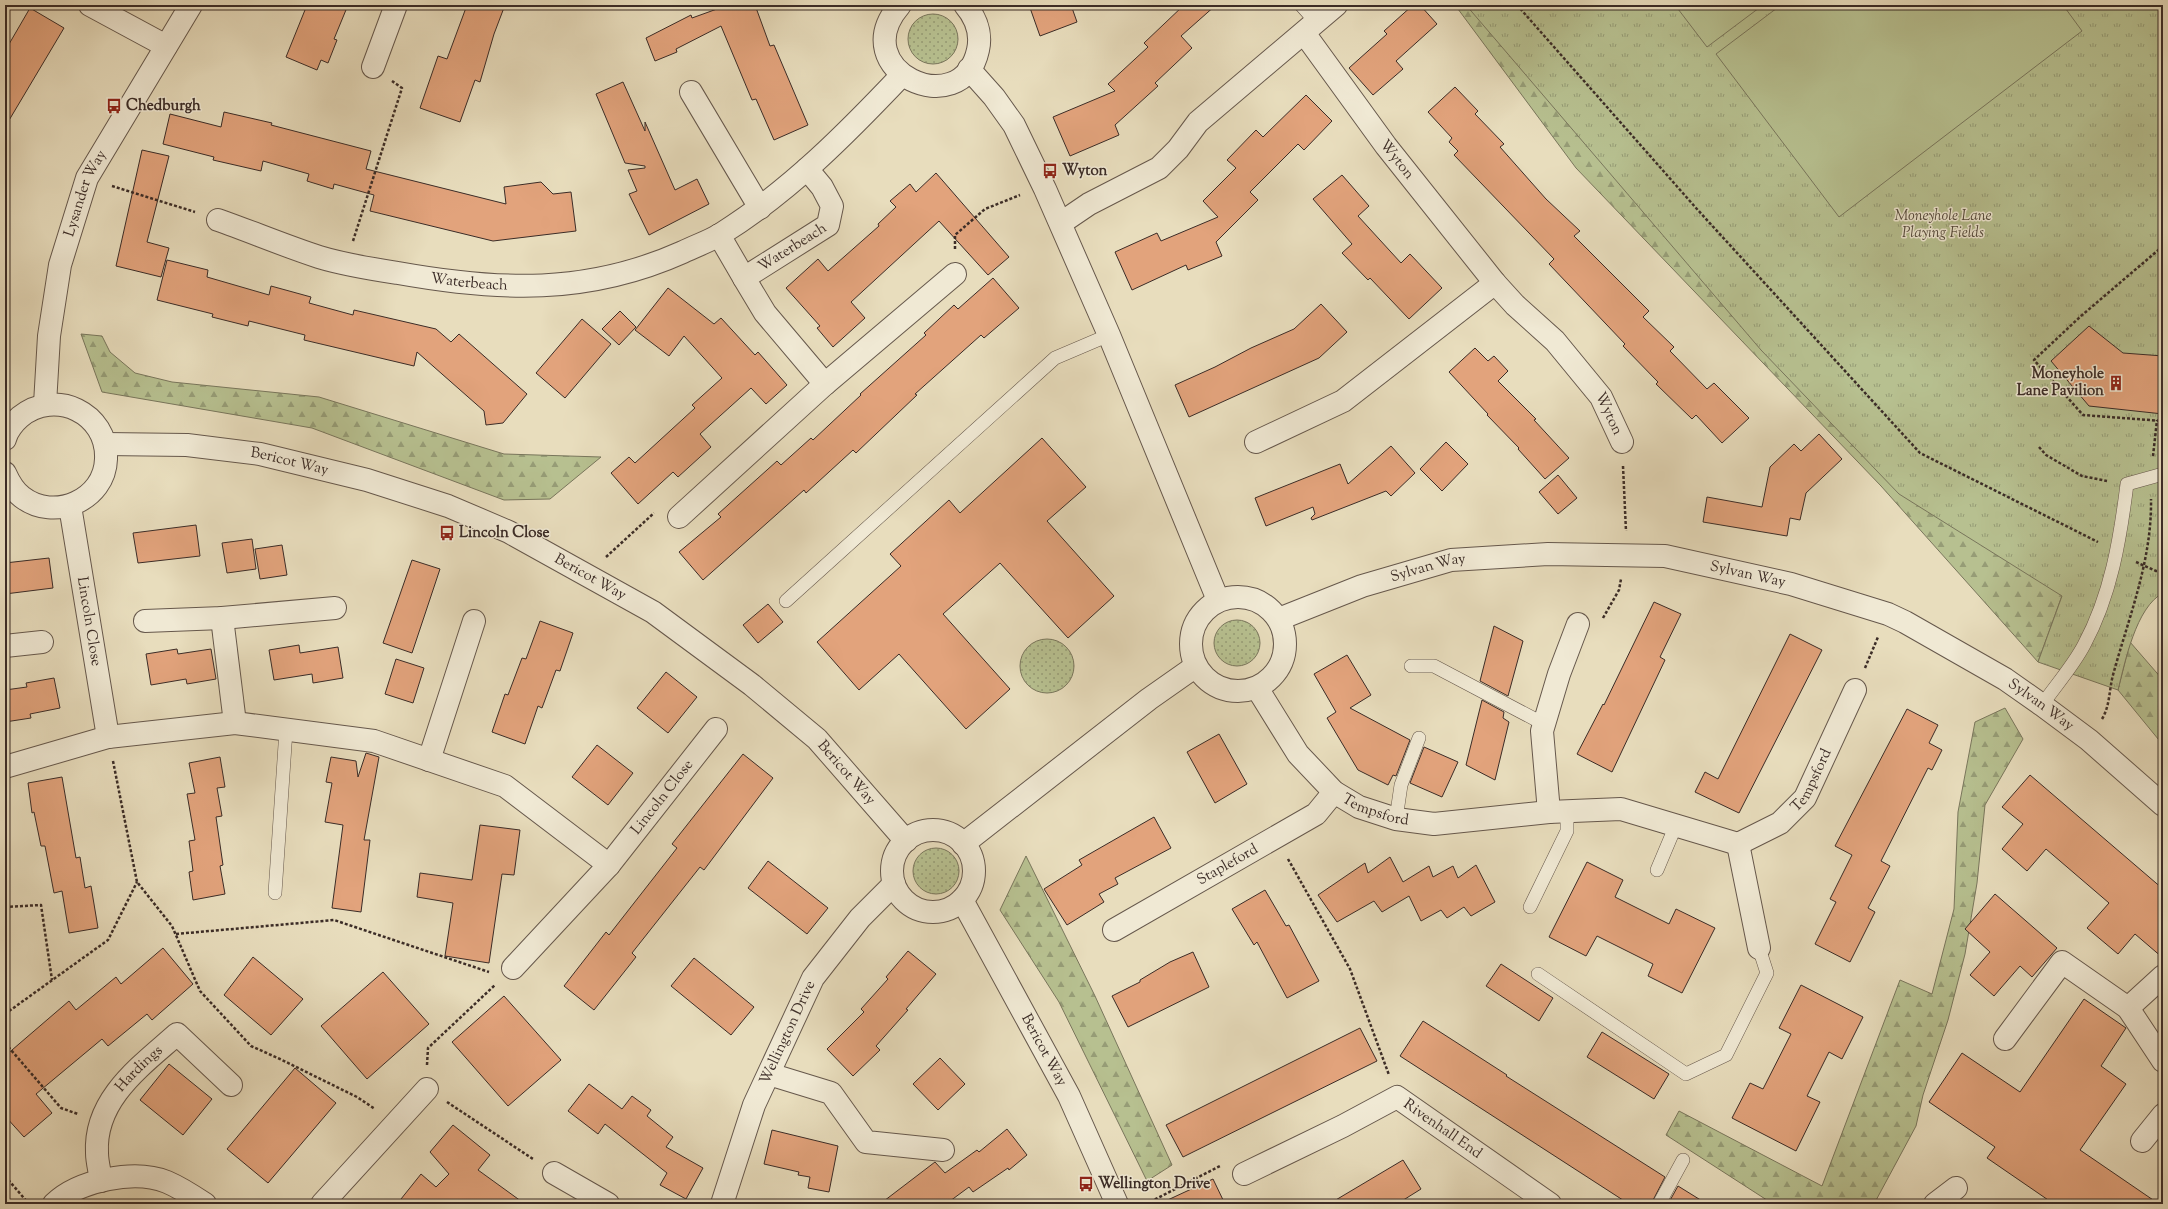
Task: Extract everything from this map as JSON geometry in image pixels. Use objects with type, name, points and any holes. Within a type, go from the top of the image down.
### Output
[{"type":"street","points":[[90,5],[166,46]]},
{"type":"street","name":"Lysander Way","points":[[45,404],[49,336],[60,265],[87,178],[191,5]]},
{"type":"street","points":[[373,67],[396,5]]},
{"type":"street","points":[[900,5],[890,18],[886,33],[886,49],[892,64],[902,75],[915,83],[929,87],[944,85],[958,79],[969,69],[977,56],[980,42],[978,27],[972,14],[965,5]]},
{"type":"street","points":[[1061,223],[1089,204],[1159,168],[1178,149],[1198,122],[1336,5]]},
{"type":"street","name":"Wyton","points":[[1310,28],[1386,146],[1495,283],[1515,305],[1555,341],[1601,397],[1622,442]]},
{"type":"street","points":[[969,69],[994,97],[1014,126],[1046,189],[1109,335],[1218,600]]},
{"type":"street","name":"Waterbeach","points":[[218,220],[319,257],[346,264],[456,283],[498,287],[544,286],[587,282],[659,263],[719,235],[760,208],[808,169],[902,75]]},
{"type":"street","points":[[691,92],[760,208]]},
{"type":"street","name":"Waterbeach","points":[[719,235],[744,278],[828,225],[832,206],[822,187],[808,169]]},
{"type":"street","points":[[679,517],[825,384],[955,274]]},
{"type":"street","points":[[744,278],[765,313],[825,384]]},
{"type":"street","points":[[1256,442],[1343,401],[1495,283]]},
{"type":"street","points":[[5,439],[15,421],[28,410],[45,404],[60,404],[76,408],[89,417],[99,429],[105,444],[106,460],[103,475],[95,488],[84,499],[70,506],[53,508],[36,506],[22,497],[10,485],[5,473]]},
{"type":"street","name":"Bericot Way","points":[[105,444],[187,445],[260,454],[367,480],[448,506],[502,529],[653,612],[752,684],[817,739],[906,841]]},
{"type":"street","name":"Lincoln Close","points":[[70,506],[108,738]]},
{"type":"street","name":"Sylvan Way","points":[[1279,619],[1362,586],[1451,560],[1548,554],[1665,556],[1791,584],[1888,614],[2005,678],[2089,740],[2163,805]]},
{"type":"street","points":[[1232,596],[1245,597],[1264,605],[1279,619],[1285,635],[1285,651],[1280,666],[1270,679],[1257,688],[1243,691],[1229,691],[1216,686],[1205,678],[1196,666],[1191,652],[1191,636],[1196,621],[1205,609],[1218,600],[1232,596]]},
{"type":"street","points":[[145,621],[222,618],[335,608]]},
{"type":"street","points":[[222,618],[235,723]]},
{"type":"street","points":[[429,760],[474,620]]},
{"type":"street","points":[[1558,812],[1542,732],[1558,674],[1578,624]]},
{"type":"street","points":[[5,646],[42,642]]},
{"type":"street","points":[[963,844],[1149,699],[1196,666]]},
{"type":"street","name":"Tempsford","points":[[1257,688],[1298,754],[1334,792],[1359,807],[1396,819],[1434,824],[1558,812],[1622,809],[1738,844],[1780,823],[1805,798],[1855,690]]},
{"type":"street","points":[[5,767],[108,738],[235,723],[374,740],[505,786],[609,865]]},
{"type":"street","name":"Lincoln Close","points":[[508,972],[609,865],[716,729]]},
{"type":"street","name":"Stapleford","points":[[1114,930],[1275,836],[1316,814],[1334,792]]},
{"type":"street","points":[[928,831],[941,831],[953,836],[963,844],[972,860],[974,878],[969,890],[962,900],[951,908],[938,912],[924,911],[911,906],[901,896],[894,884],[894,861],[898,850],[906,841],[916,834],[928,831]]},
{"type":"street","points":[[1738,844],[1759,948]]},
{"type":"street","name":"Wellington Drive","points":[[722,1204],[754,1105],[814,978],[860,918],[894,884]]},
{"type":"street","name":"Bericot Way","points":[[962,900],[1069,1096],[1117,1204]]},
{"type":"street","points":[[2005,1039],[2062,962],[2128,1008],[2163,1061]]},
{"type":"street","points":[[2128,1008],[2163,976]]},
{"type":"street","name":"Hardings","points":[[101,1181],[97,1153],[100,1124],[110,1102],[126,1079],[177,1034],[231,1085]]},
{"type":"street","points":[[768,1074],[831,1093],[866,1142],[943,1150]]},
{"type":"street","points":[[322,1204],[427,1090]]},
{"type":"street","name":"Rivenhall End","points":[[1244,1174],[1343,1126],[1397,1097],[1550,1204]]},
{"type":"street","points":[[2142,1141],[2163,1115]]},
{"type":"street","points":[[554,1173],[608,1204]]},
{"type":"street","points":[[54,1204],[78,1188],[101,1181],[128,1177],[150,1178],[167,1182],[205,1204]]},
{"type":"street","points":[[1935,1204],[1956,1188]]},
{"type":"lane","points":[[1301,5],[1310,28]]},
{"type":"lane","points":[[786,601],[1056,358],[1109,335]]},
{"type":"lane","points":[[2042,705],[2084,646],[2104,601],[2117,552],[2127,484],[2157,476]]},
{"type":"lane","points":[[1411,666],[1434,666],[1544,724]]},
{"type":"lane","points":[[275,893],[286,730]]},
{"type":"lane","points":[[1396,819],[1401,785],[1419,738]]},
{"type":"lane","points":[[1530,907],[1567,831],[1558,812]]},
{"type":"lane","points":[[1657,870],[1676,826]]},
{"type":"lane","points":[[1538,974],[1686,1074],[1726,1055],[1767,973],[1759,948]]},
{"type":"lane","points":[[1659,1204],[1683,1160]]},
{"type":"path","points":[[1517,5],[1696,208],[1920,453],[2144,566],[2163,571]]},
{"type":"path","points":[[346,264],[402,88],[373,67]]},
{"type":"path","points":[[87,178],[218,220]]},
{"type":"path","points":[[955,274],[955,235],[985,209],[1010,197],[1046,189]]},
{"type":"path","points":[[2163,246],[2081,316],[2034,360],[2083,415],[2163,421]]},
{"type":"path","points":[[2089,740],[2106,712],[2112,677],[2144,566],[2152,527],[2157,476],[2157,420]]},
{"type":"path","points":[[2039,447],[2046,454],[2082,476],[2127,484]]},
{"type":"path","points":[[586,575],[660,507],[679,517]]},
{"type":"path","points":[[1855,690],[1888,614]]},
{"type":"path","points":[[108,738],[137,882],[172,926],[200,992],[251,1046],[357,1097],[395,1123]]},
{"type":"path","points":[[1275,836],[1350,969],[1397,1097]]},
{"type":"path","points":[[5,1014],[108,940],[137,882]]},
{"type":"path","points":[[5,907],[42,905],[52,980]]},
{"type":"path","points":[[176,934],[334,920],[508,972],[428,1048],[427,1090],[554,1173]]},
{"type":"path","points":[[5,1043],[61,1108],[100,1124]]},
{"type":"path","points":[[1146,1204],[1220,1166],[1244,1174]]},
{"type":"path","points":[[5,1176],[30,1204]]},
{"type":"green space","points":[[1455,5],[1597,5],[2081,543],[2038,662],[1881,486],[1576,168]]},
{"type":"green space","name":"Moneyhole Lane Playing Fields","points":[[1466,5],[2163,5],[2163,593],[2154,600],[2139,622],[2128,651],[2118,690],[2038,662],[2062,596],[1899,494],[1761,350]]},
{"type":"green space","points":[[1675,5],[1763,5],[1707,47]]},
{"type":"green space","points":[[1781,5],[2063,5],[2082,31],[1839,217],[1716,54]]},
{"type":"green space","points":[[933,14],[942,16],[951,21],[956,30],[958,39],[956,48],[951,57],[942,62],[933,64],[924,62],[915,57],[910,48],[908,39],[910,30],[915,21],[924,16]]},
{"type":"green space","points":[[81,334],[102,336],[110,352],[135,373],[172,382],[319,397],[504,454],[601,457],[550,499],[504,500],[312,428],[102,392]]},
{"type":"green space","points":[[1242,620],[1254,626],[1259,634],[1259,652],[1254,660],[1246,665],[1232,666],[1220,660],[1215,652],[1214,638],[1220,626],[1228,621]]},
{"type":"green space","points":[[1047,639],[1057,641],[1066,647],[1072,656],[1074,666],[1072,676],[1066,685],[1057,691],[1047,693],[1037,691],[1028,685],[1022,676],[1020,666],[1022,656],[1028,647],[1037,641]]},
{"type":"green space","points":[[2130,642],[2163,680],[2163,745],[2118,690]]},
{"type":"green space","points":[[2005,708],[2023,739],[1985,805],[1977,883],[1965,954],[1948,1020],[1923,1095],[1916,1126],[1874,1204],[1773,1204],[1666,1135],[1679,1111],[1822,1186],[1900,980],[1932,994],[1954,909],[1958,812],[1975,722]]},
{"type":"green space","points":[[932,848],[940,848],[949,852],[955,858],[959,871],[955,884],[949,890],[940,894],[932,894],[923,890],[917,884],[913,875],[913,867],[917,858],[923,852]]},
{"type":"green space","points":[[1026,856],[1095,996],[1172,1165],[1147,1181],[1059,1002],[1000,910]]},
{"type":"building","points":[[307,5],[348,5],[334,39],[337,40],[328,63],[321,60],[317,70],[286,57]]},
{"type":"building","points":[[467,5],[505,5],[494,34],[480,82],[475,80],[460,122],[420,108],[438,56],[447,59]]},
{"type":"building","points":[[728,5],[755,5],[770,46],[774,45],[808,125],[774,140],[756,99],[752,100],[721,26],[676,49],[677,52],[655,61],[646,38],[691,15],[692,18]]},
{"type":"building","points":[[1029,5],[1071,5],[1077,22],[1040,36]]},
{"type":"building","points":[[1184,5],[1216,5],[1181,36],[1192,48],[1155,83],[1158,86],[1115,125],[1119,135],[1070,156],[1053,117],[1115,91],[1108,84],[1148,47],[1144,43]]},
{"type":"building","points":[[1413,5],[1420,5],[1437,24],[1396,61],[1403,69],[1373,95],[1349,68],[1387,34],[1384,31]]},
{"type":"building","points":[[30,8],[64,28],[5,127],[5,51]]},
{"type":"building","points":[[623,82],[645,131],[645,122],[675,190],[697,179],[709,204],[649,235],[629,194],[637,191],[628,170],[645,168],[645,166],[625,163],[596,94]]},
{"type":"building","points":[[1455,87],[1478,111],[1475,114],[1504,144],[1500,147],[1546,199],[1580,231],[1574,236],[1649,311],[1643,317],[1674,347],[1670,351],[1707,389],[1714,383],[1749,418],[1722,443],[1696,415],[1692,419],[1656,384],[1658,382],[1623,346],[1625,344],[1549,264],[1554,259],[1454,155],[1458,151],[1449,142],[1452,138],[1428,112]]},
{"type":"building","points":[[1306,95],[1332,121],[1304,150],[1298,144],[1250,192],[1258,200],[1216,242],[1222,256],[1188,270],[1186,265],[1132,290],[1115,252],[1157,233],[1161,241],[1218,217],[1203,201],[1236,168],[1227,160],[1256,130],[1263,137]]},
{"type":"building","points":[[224,112],[272,123],[271,125],[371,151],[366,169],[506,204],[504,187],[541,182],[553,194],[571,192],[576,231],[493,241],[370,211],[374,195],[334,184],[333,189],[307,181],[309,174],[263,161],[261,171],[213,160],[214,157],[163,144],[170,114],[221,127]]},
{"type":"building","points":[[142,150],[169,156],[147,242],[169,248],[161,277],[116,266]]},
{"type":"building","points":[[936,173],[1009,257],[988,275],[939,221],[851,302],[865,318],[833,347],[817,328],[820,326],[786,288],[818,259],[828,271],[879,226],[878,224],[896,207],[890,201],[910,184],[916,192]]},
{"type":"building","points":[[1342,175],[1369,206],[1358,216],[1401,263],[1410,254],[1442,288],[1409,319],[1370,278],[1368,280],[1342,253],[1352,244],[1313,199]]},
{"type":"building","points":[[167,260],[208,270],[207,277],[269,295],[271,286],[311,297],[309,303],[353,315],[354,310],[436,329],[451,342],[459,334],[527,394],[503,423],[486,425],[484,411],[417,352],[414,366],[304,340],[305,335],[249,321],[248,326],[212,317],[213,314],[157,300]]},
{"type":"building","points":[[993,278],[1019,308],[984,338],[981,335],[915,394],[917,395],[856,453],[853,450],[806,493],[804,490],[703,580],[679,552],[721,517],[718,514],[777,461],[781,465],[811,438],[813,440],[861,395],[860,394],[926,335],[924,333],[954,305],[958,309]]},
{"type":"building","points":[[668,288],[714,324],[721,318],[755,355],[758,352],[787,385],[766,404],[751,388],[700,434],[711,447],[678,477],[673,472],[638,504],[611,473],[629,457],[635,463],[695,408],[692,405],[722,378],[684,336],[669,356],[635,330]]},
{"type":"building","points":[[1321,304],[1347,332],[1319,358],[1189,417],[1175,385],[1294,329]]},
{"type":"building","points":[[620,311],[636,327],[619,345],[602,329]]},
{"type":"building","points":[[582,319],[611,344],[565,398],[536,373]]},
{"type":"building","name":"Moneyhole Lane Pavilion","points":[[2089,326],[2123,353],[2163,356],[2163,414],[2089,406],[2051,361]]},
{"type":"building","points":[[1475,348],[1488,361],[1494,356],[1508,371],[1498,381],[1536,419],[1534,420],[1569,458],[1545,479],[1518,449],[1519,448],[1449,372]]},
{"type":"building","points":[[1819,434],[1842,459],[1806,493],[1800,520],[1790,518],[1787,536],[1703,522],[1707,497],[1762,507],[1770,467],[1794,444],[1801,451]]},
{"type":"building","points":[[1042,438],[1086,487],[1047,521],[1114,596],[1068,638],[1000,563],[943,614],[1010,689],[966,729],[899,654],[859,690],[817,642],[901,566],[890,554],[949,500],[960,513]]},
{"type":"building","points":[[1446,442],[1468,464],[1442,491],[1420,469]]},
{"type":"building","points":[[1391,446],[1415,473],[1391,496],[1386,491],[1312,520],[1311,518],[1315,514],[1313,507],[1266,526],[1255,498],[1340,464],[1348,484]]},
{"type":"building","points":[[1558,475],[1577,498],[1558,514],[1539,492]]},
{"type":"building","points":[[196,525],[200,556],[138,563],[133,533]]},
{"type":"building","points":[[252,539],[256,569],[227,573],[222,543]]},
{"type":"building","points":[[282,545],[287,575],[260,579],[255,549]]},
{"type":"building","points":[[49,558],[53,588],[5,594],[5,563]]},
{"type":"building","points":[[412,560],[440,569],[412,653],[383,643]]},
{"type":"building","points":[[1654,602],[1681,614],[1660,657],[1665,660],[1612,772],[1577,754],[1603,704],[1604,705]]},
{"type":"building","points":[[768,604],[783,622],[758,643],[743,625]]},
{"type":"building","points":[[540,621],[573,633],[560,671],[556,670],[542,708],[538,706],[525,744],[492,732],[505,694],[508,695],[522,658],[526,659]]},
{"type":"building","points":[[1494,626],[1523,641],[1508,696],[1480,681]]},
{"type":"building","points":[[1790,634],[1822,650],[1739,813],[1695,792],[1705,772],[1718,779]]},
{"type":"building","points":[[299,645],[300,653],[338,647],[343,678],[313,683],[312,674],[274,680],[269,650]]},
{"type":"building","points":[[177,649],[178,654],[211,649],[216,679],[187,684],[186,679],[151,685],[146,654]]},
{"type":"building","points":[[1347,655],[1371,695],[1350,708],[1410,740],[1396,776],[1393,775],[1388,785],[1358,770],[1327,718],[1336,712],[1314,674]]},
{"type":"building","points":[[396,659],[424,668],[413,703],[385,694]]},
{"type":"building","points":[[666,672],[697,697],[668,733],[637,708]]},
{"type":"building","points":[[54,678],[60,708],[30,714],[31,718],[5,722],[5,690],[27,687],[26,683]]},
{"type":"building","points":[[1482,700],[1504,712],[1503,718],[1509,722],[1495,780],[1466,765]]},
{"type":"building","points":[[1907,709],[1938,725],[1929,743],[1942,750],[1932,770],[1928,768],[1881,861],[1890,866],[1868,908],[1875,912],[1850,962],[1815,944],[1836,902],[1830,899],[1852,855],[1835,846]]},
{"type":"building","points":[[1219,734],[1247,784],[1215,803],[1187,752]]},
{"type":"building","points":[[597,745],[633,773],[608,805],[572,777]]},
{"type":"building","points":[[1424,747],[1458,762],[1442,797],[1410,783]]},
{"type":"building","points":[[366,753],[379,757],[364,840],[370,840],[361,912],[332,908],[343,825],[325,822],[332,783],[326,782],[331,757],[356,761],[358,777]]},
{"type":"building","points":[[743,754],[773,778],[704,870],[700,867],[632,953],[636,957],[594,1010],[564,986],[606,932],[609,935],[677,848],[672,844]]},
{"type":"building","points":[[220,757],[225,787],[217,788],[222,816],[216,817],[223,865],[220,866],[225,894],[193,900],[189,872],[193,871],[189,841],[195,840],[187,794],[195,793],[189,763]]},
{"type":"building","points":[[2030,775],[2163,889],[2163,958],[2135,934],[2118,954],[2087,928],[2109,903],[2046,849],[2027,871],[2002,849],[2023,824],[2002,807]]},
{"type":"building","points":[[62,777],[76,858],[80,857],[85,888],[91,886],[98,928],[69,933],[62,891],[54,893],[45,846],[41,846],[34,812],[32,813],[28,783]]},
{"type":"building","points":[[1154,817],[1171,848],[1115,878],[1118,884],[1099,894],[1104,902],[1067,925],[1044,889],[1082,865],[1079,860]]},
{"type":"building","points":[[480,825],[520,830],[514,875],[502,874],[489,963],[445,956],[453,903],[417,897],[420,873],[472,880]]},
{"type":"building","points":[[1390,857],[1403,882],[1429,866],[1433,877],[1453,866],[1458,878],[1476,865],[1495,902],[1471,916],[1464,907],[1447,918],[1441,910],[1421,921],[1409,896],[1382,912],[1374,901],[1337,922],[1318,895],[1365,863],[1368,873]]},
{"type":"building","points":[[768,861],[828,908],[807,934],[748,888]]},
{"type":"building","points":[[1587,862],[1623,880],[1615,897],[1669,924],[1676,909],[1715,928],[1682,993],[1648,976],[1653,964],[1597,936],[1586,956],[1549,937]]},
{"type":"building","points":[[1265,890],[1286,926],[1289,925],[1319,981],[1287,998],[1257,942],[1254,945],[1232,909]]},
{"type":"building","points":[[1995,894],[2057,948],[2032,977],[2020,966],[1994,996],[1970,975],[1990,952],[1965,929]]},
{"type":"building","points":[[163,948],[193,984],[152,1020],[147,1014],[108,1046],[102,1039],[36,1094],[52,1113],[24,1137],[5,1116],[5,1056],[69,1001],[76,1010],[116,977],[121,984]]},
{"type":"building","points":[[908,951],[936,974],[906,1009],[908,1010],[876,1046],[880,1050],[853,1076],[827,1049],[864,1012],[861,1009],[888,979],[886,977]]},
{"type":"building","points":[[1193,952],[1209,987],[1128,1027],[1112,996],[1140,982],[1140,980],[1170,962]]},
{"type":"building","points":[[253,957],[303,999],[271,1035],[224,995]]},
{"type":"building","points":[[694,958],[754,1007],[731,1035],[671,986]]},
{"type":"building","points":[[1501,964],[1553,998],[1539,1021],[1486,986]]},
{"type":"building","points":[[383,972],[429,1024],[367,1079],[321,1026]]},
{"type":"building","points":[[1801,985],[1863,1017],[1842,1059],[1829,1052],[1807,1096],[1820,1102],[1796,1151],[1732,1118],[1750,1083],[1763,1089],[1791,1034],[1779,1028]]},
{"type":"building","points":[[504,996],[561,1060],[508,1106],[452,1042]]},
{"type":"building","points":[[2084,999],[2126,1028],[2101,1066],[2126,1084],[2080,1150],[2159,1204],[2054,1204],[1987,1158],[1995,1147],[1929,1102],[1962,1053],[2020,1092]]},
{"type":"building","points":[[1423,1021],[1507,1075],[1506,1076],[1665,1177],[1651,1204],[1629,1204],[1400,1056]]},
{"type":"building","points":[[1360,1028],[1377,1061],[1183,1157],[1166,1125]]},
{"type":"building","points":[[1602,1032],[1669,1074],[1654,1099],[1587,1057]]},
{"type":"building","points":[[940,1058],[965,1084],[938,1110],[913,1084]]},
{"type":"building","points":[[169,1064],[212,1099],[183,1135],[140,1100]]},
{"type":"building","points":[[295,1068],[336,1103],[268,1183],[227,1149]]},
{"type":"building","points":[[589,1084],[622,1109],[632,1096],[651,1110],[647,1116],[673,1137],[666,1147],[703,1168],[686,1199],[660,1185],[667,1173],[605,1124],[598,1134],[568,1111]]},
{"type":"building","points":[[453,1125],[490,1155],[478,1170],[525,1204],[397,1204],[421,1174],[436,1187],[449,1174],[430,1152]]},
{"type":"building","points":[[1007,1129],[1027,1155],[1009,1170],[1008,1168],[973,1192],[969,1187],[946,1204],[880,1204],[935,1162],[945,1173],[977,1150],[979,1152]]},
{"type":"building","points":[[772,1130],[838,1146],[829,1192],[808,1188],[810,1177],[798,1175],[799,1172],[764,1164]]},
{"type":"building","points":[[1403,1160],[1421,1189],[1397,1204],[1329,1204]]},
{"type":"building","points":[[1213,1179],[1225,1204],[1159,1204]]},
{"type":"building","points":[[1678,1186],[1707,1204],[1668,1204]]},
{"type":"place","name":"Chedburgh","points":[[114,106]]},
{"type":"place","name":"Wyton","points":[[1050,171]]},
{"type":"place","name":"Moneyhole Lane Pavilion","points":[[2116,383]]},
{"type":"place","name":"Lincoln Close","points":[[447,533]]},
{"type":"place","name":"Wellington Drive","points":[[1086,1184]]}]
